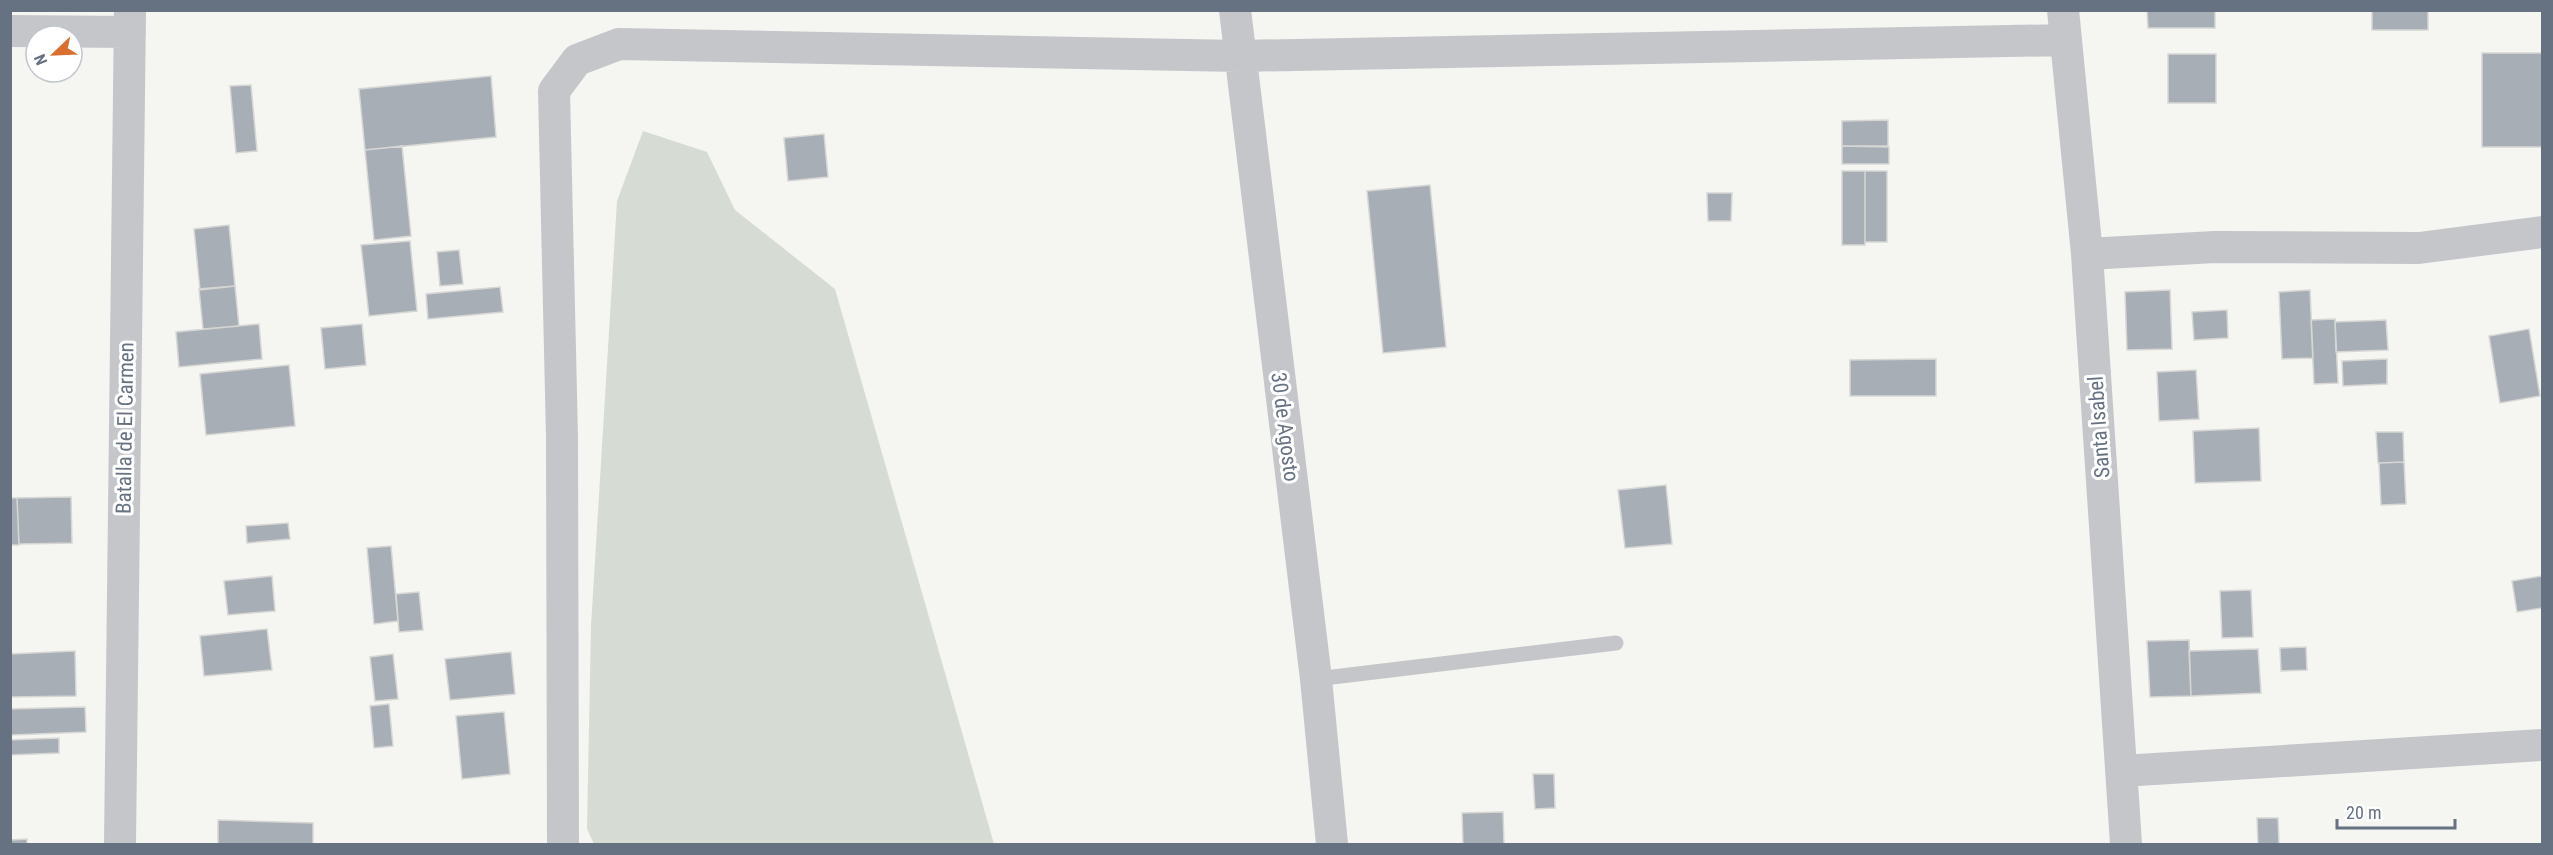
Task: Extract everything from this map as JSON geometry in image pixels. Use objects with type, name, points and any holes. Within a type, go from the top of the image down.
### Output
[{"type":"street","name":"30 de Agosto","points":[[1235,10],[1316,679],[1332,844]]},
{"type":"street","points":[[10,31],[130,21]]},
{"type":"street","name":"Batalla de El Carmen","points":[[120,844],[130,21]]},
{"type":"street","points":[[563,844],[562,437],[554,91],[577,60],[619,44],[1239,56],[2064,25]]},
{"type":"street","name":"Santa Isabel","points":[[2064,25],[2087,254],[2126,844]]},
{"type":"street","points":[[2087,254],[2215,247],[2419,248],[2542,232]]},
{"type":"street","points":[[2122,771],[2542,745]]},
{"type":"lane","points":[[1316,679],[1616,643]]},
{"type":"shaded area","points":[[643,131],[707,152],[735,210],[835,289],[994,844],[594,844],[587,829],[591,626],[617,201]]},
{"type":"building","points":[[2147,10],[2215,10],[2215,28],[2148,28]]},
{"type":"building","points":[[2372,10],[2428,10],[2428,30],[2372,30]]},
{"type":"building","points":[[2482,53],[2542,53],[2542,147],[2482,147]]},
{"type":"building","points":[[2168,54],[2216,54],[2216,103],[2168,103]]},
{"type":"building","points":[[491,76],[496,137],[365,150],[359,89]]},
{"type":"building","points":[[251,85],[257,151],[236,153],[230,86]]},
{"type":"building","points":[[1888,120],[1888,146],[1842,146],[1842,121]]},
{"type":"building","points":[[824,134],[828,177],[788,181],[784,138]]},
{"type":"building","points":[[402,146],[411,236],[374,240],[365,150]]},
{"type":"building","points":[[1842,146],[1889,147],[1889,164],[1842,164]]},
{"type":"building","points":[[1842,171],[1865,171],[1865,245],[1842,245]]},
{"type":"building","points":[[1865,171],[1887,171],[1887,242],[1865,242]]},
{"type":"building","points":[[1430,185],[1446,347],[1383,353],[1367,191]]},
{"type":"building","points":[[1707,193],[1732,193],[1731,221],[1708,221]]},
{"type":"building","points":[[229,225],[235,286],[200,290],[194,229]]},
{"type":"building","points":[[410,241],[417,311],[369,316],[361,245]]},
{"type":"building","points":[[459,250],[463,284],[440,286],[437,252]]},
{"type":"building","points":[[235,286],[239,326],[203,329],[199,289]]},
{"type":"building","points":[[500,287],[503,312],[428,319],[426,294]]},
{"type":"building","points":[[2170,290],[2172,349],[2127,350],[2125,292]]},
{"type":"building","points":[[2310,290],[2313,358],[2282,359],[2279,292]]},
{"type":"building","points":[[2227,310],[2228,338],[2194,340],[2192,312]]},
{"type":"building","points":[[2335,319],[2338,383],[2314,384],[2311,320]]},
{"type":"building","points":[[2386,320],[2388,350],[2336,352],[2335,322]]},
{"type":"building","points":[[259,324],[262,359],[179,367],[176,332]]},
{"type":"building","points":[[362,324],[366,365],[325,369],[321,328]]},
{"type":"building","points":[[2529,329],[2540,396],[2500,403],[2489,336]]},
{"type":"building","points":[[1936,359],[1936,396],[1850,396],[1850,360]]},
{"type":"building","points":[[2387,359],[2387,384],[2343,386],[2342,361]]},
{"type":"building","points":[[289,365],[295,426],[206,435],[200,374]]},
{"type":"building","points":[[2196,370],[2199,419],[2159,421],[2157,372]]},
{"type":"building","points":[[2259,428],[2261,481],[2195,483],[2193,431]]},
{"type":"building","points":[[2376,432],[2403,432],[2404,462],[2378,463]]},
{"type":"building","points":[[2404,462],[2406,504],[2381,505],[2379,463]]},
{"type":"building","points":[[1666,485],[1672,544],[1625,548],[1618,490]]},
{"type":"building","points":[[71,497],[72,543],[19,544],[17,498]]},
{"type":"building","points":[[10,498],[17,498],[19,545],[10,545]]},
{"type":"building","points":[[288,523],[290,539],[247,543],[246,526]]},
{"type":"building","points":[[391,546],[398,621],[374,624],[367,548]]},
{"type":"building","points":[[272,576],[275,611],[228,615],[224,581]]},
{"type":"building","points":[[2542,576],[2542,608],[2517,612],[2512,581]]},
{"type":"building","points":[[2251,590],[2253,637],[2222,638],[2220,591]]},
{"type":"building","points":[[419,592],[423,630],[399,632],[396,594]]},
{"type":"building","points":[[267,629],[272,670],[204,676],[200,636]]},
{"type":"building","points":[[2189,640],[2191,696],[2150,697],[2147,641]]},
{"type":"building","points":[[2306,647],[2307,670],[2281,671],[2280,648]]},
{"type":"building","points":[[2258,649],[2261,693],[2191,696],[2189,651]]},
{"type":"building","points":[[75,651],[76,696],[10,697],[10,654]]},
{"type":"building","points":[[511,652],[515,694],[450,700],[445,659]]},
{"type":"building","points":[[393,654],[398,699],[375,701],[370,657]]},
{"type":"building","points":[[389,704],[393,746],[374,748],[370,706]]},
{"type":"building","points":[[85,707],[86,732],[10,735],[10,709]]},
{"type":"building","points":[[504,712],[510,774],[462,779],[456,716]]},
{"type":"building","points":[[59,738],[59,753],[10,755],[10,740]]},
{"type":"building","points":[[1533,774],[1554,774],[1555,808],[1535,809]]},
{"type":"building","points":[[1503,812],[1504,844],[1463,844],[1462,813]]},
{"type":"building","points":[[2257,818],[2278,818],[2279,844],[2258,844]]},
{"type":"building","points":[[218,820],[313,823],[313,844],[218,844]]},
{"type":"building","points":[[27,839],[27,844],[10,844],[10,840]]}]
